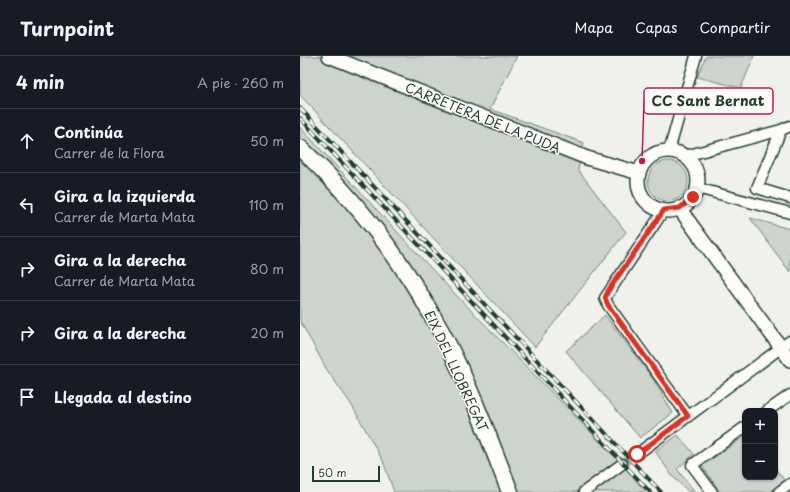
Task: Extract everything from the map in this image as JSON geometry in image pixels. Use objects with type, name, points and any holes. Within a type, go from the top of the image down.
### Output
[{"type":"main road","name":"EIX DEL LLOBREGAT","points":[[300,148],[338,186],[379,235],[433,316],[478,409],[510,492]]},
{"type":"street","name":"CARRETERA DE LA PUDA","points":[[328,56],[587,158],[640,173]]},
{"type":"street","points":[[669,151],[696,56]]},
{"type":"street","points":[[685,156],[696,170],[698,179],[697,188],[693,197],[680,208],[664,210],[650,204],[644,198],[640,190],[640,173],[644,164],[650,157],[659,152],[669,151],[685,156],[786,128]]},
{"type":"street","points":[[786,128],[757,188],[790,198]]},
{"type":"street","points":[[697,188],[790,213]]},
{"type":"street","points":[[680,208],[786,345],[790,360]]},
{"type":"street","points":[[664,210],[608,291],[605,298],[608,305],[688,416]]},
{"type":"street","points":[[637,454],[786,345]]},
{"type":"street","points":[[771,408],[790,395]]},
{"type":"street","points":[[712,492],[692,465],[742,429]]},
{"type":"street","points":[[584,492],[622,464]]},
{"type":"street","points":[[779,492],[790,484]]},
{"type":"shaded area","points":[[300,56],[517,56],[490,109],[584,143],[578,170],[626,232],[535,347],[300,95]]},
{"type":"shaded area","points":[[706,56],[754,56],[741,88],[697,77]]},
{"type":"shaded area","points":[[300,127],[455,294],[617,459],[646,492],[394,492],[383,461],[351,404],[327,370],[300,321]]},
{"type":"shaded area","points":[[664,161],[672,161],[679,164],[685,170],[688,181],[685,192],[679,198],[672,201],[664,201],[657,198],[651,192],[648,185],[648,177],[651,170],[657,164]]},
{"type":"shaded area","points":[[750,218],[790,229],[790,272]]},
{"type":"shaded area","points":[[605,315],[653,379],[673,413],[640,438],[566,351]]},
{"type":"shaded area","points":[[678,435],[694,454],[677,469],[695,492],[689,492],[673,477],[655,451]]},
{"type":"shaded area","points":[[742,438],[742,480],[778,480],[778,472],[785,481],[770,492],[720,492],[702,466]]},
{"type":"tunnel","points":[[622,464],[637,454]]},
{"type":"railway","points":[[300,108],[661,492]]},
{"type":"railway","points":[[300,118],[650,492]]},
{"type":"place","name":"CC Sant Bernat","points":[[642,161]]},
{"type":"route","points":[[637,454],[688,416],[608,305],[605,298],[608,291],[664,210],[680,208],[693,197]]}]
